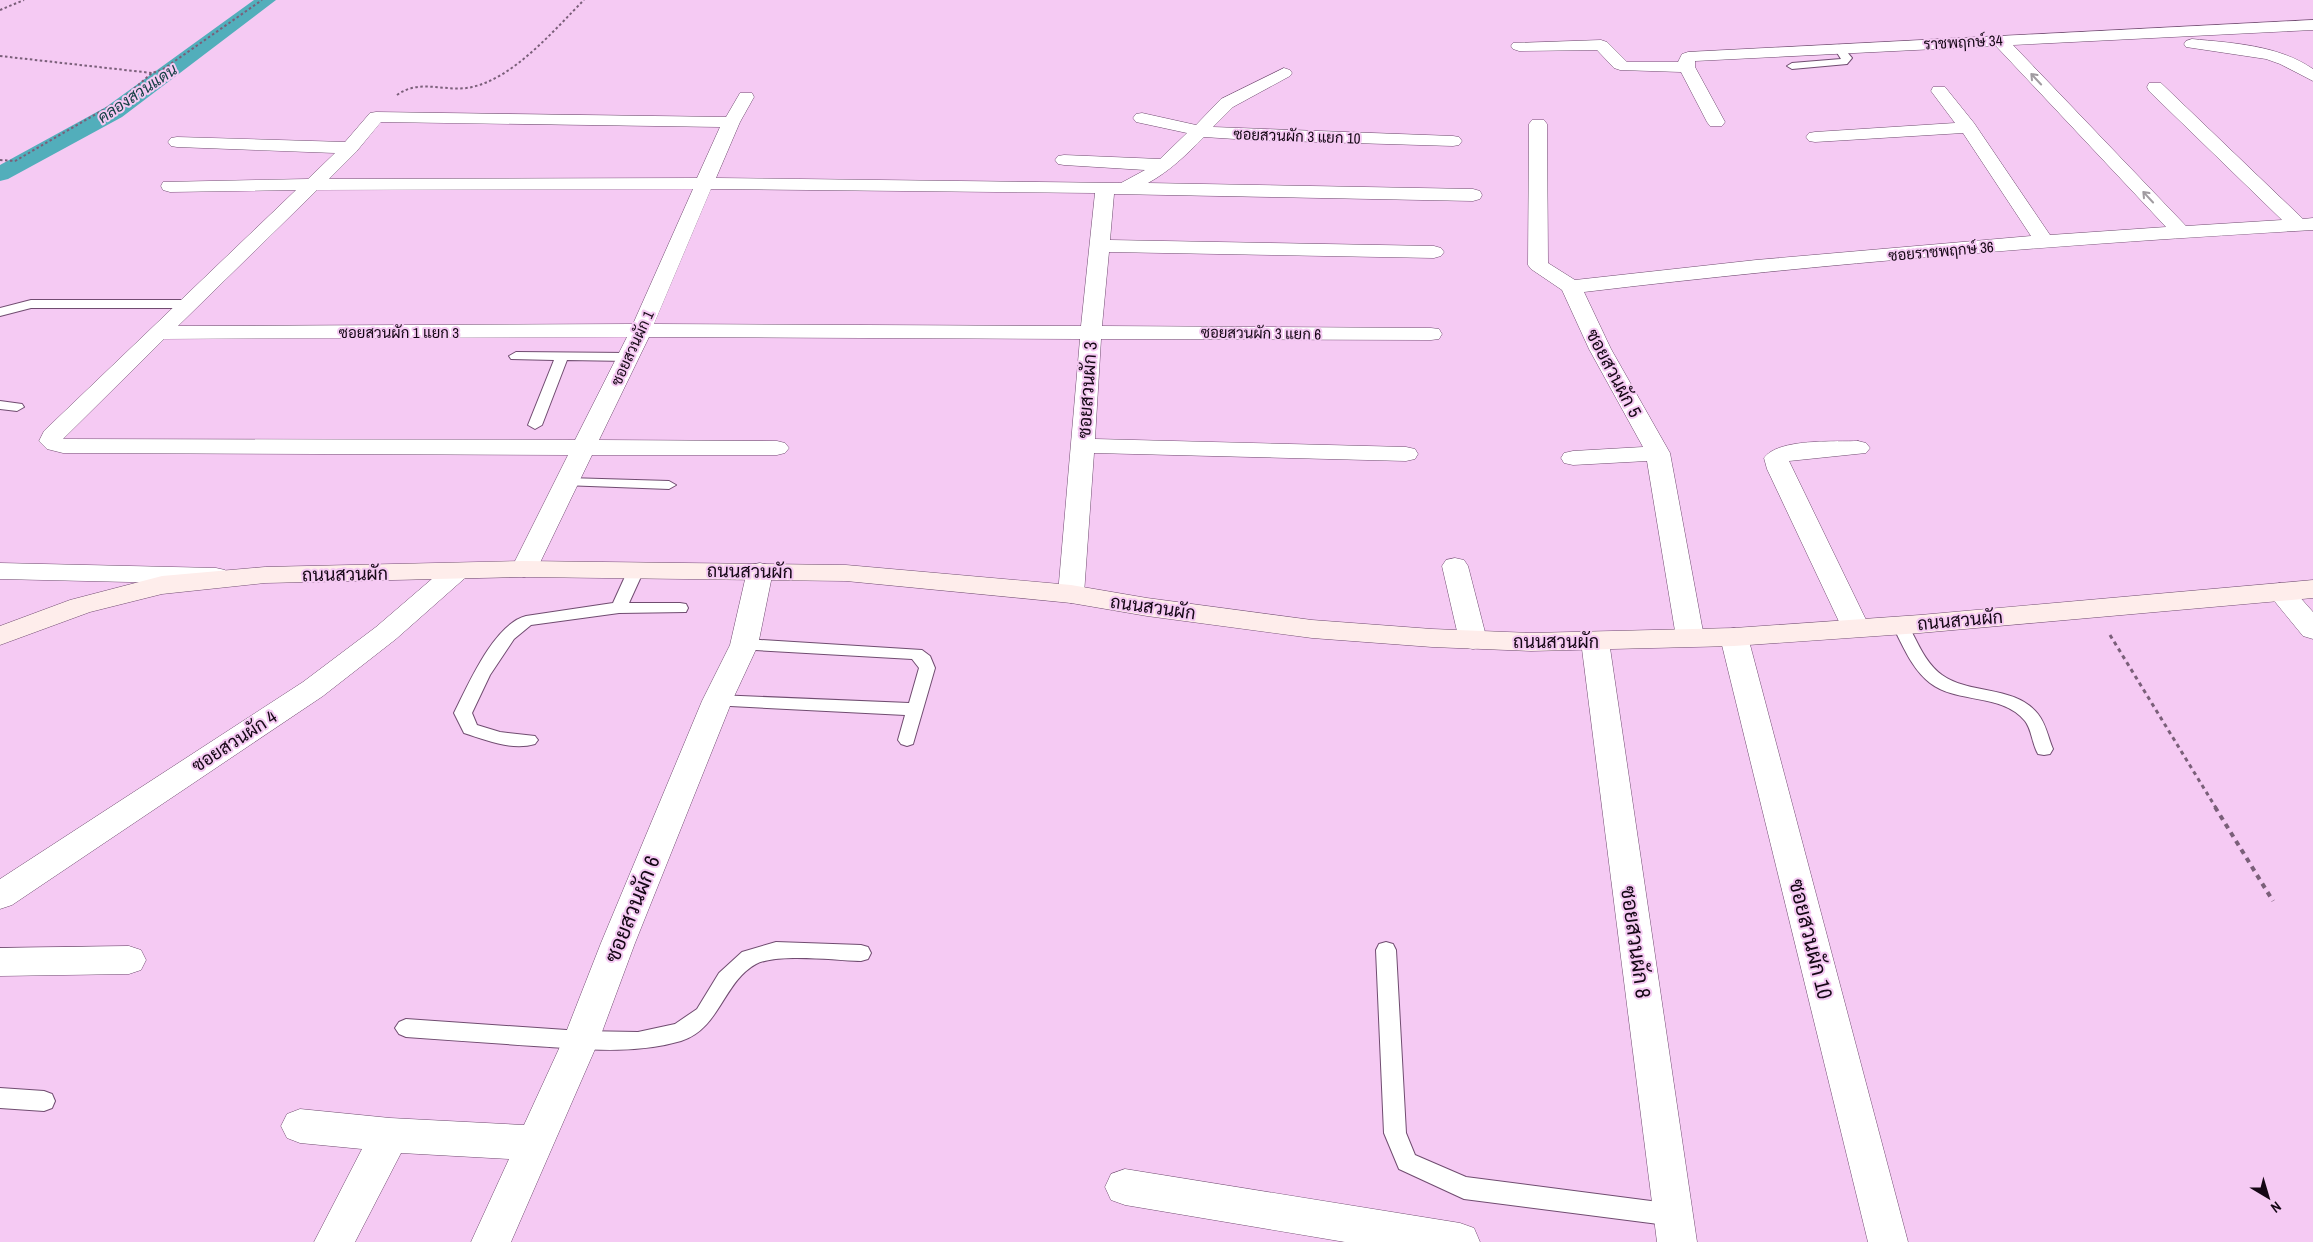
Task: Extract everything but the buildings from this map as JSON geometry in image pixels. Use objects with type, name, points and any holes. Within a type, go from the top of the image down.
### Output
[{"type":"street","points":[[2261,12],[2285,26]]},
{"type":"street","name":"ราชพฤกษ์ 34","points":[[1687,67],[1686,59],[1693,55],[2313,25]]},
{"type":"street","points":[[2094,35],[2258,52],[2299,65],[2313,76]]},
{"type":"street","points":[[1999,40],[2181,232]]},
{"type":"street","points":[[1519,46],[1601,45],[1620,65],[1626,67],[1687,67],[1716,122]]},
{"type":"street","points":[[1116,187],[1164,165],[1227,103],[1284,73]]},
{"type":"street","points":[[2155,87],[2306,225]]},
{"type":"street","points":[[1939,91],[1968,127],[2045,242]]},
{"type":"street","name":"ซอยสวนผัก 1","points":[[524,569],[641,330],[706,184],[731,122],[746,96]]},
{"type":"street","points":[[731,122],[376,117],[350,148],[191,304],[157,333],[52,436],[51,440],[54,444],[63,446],[778,448]]},
{"type":"street","name":"ซอยสวนผัก 3 แยก 10","points":[[1142,118],[1200,130],[1250,135],[1454,141]]},
{"type":"street","points":[[1848,118],[1856,134]]},
{"type":"street","points":[[1538,124],[1538,265],[1571,287]]},
{"type":"street","points":[[1815,137],[1968,127]]},
{"type":"street","points":[[178,142],[350,148]]},
{"type":"street","points":[[1064,160],[1164,165]]},
{"type":"street","points":[[170,186],[706,184],[1116,187],[1473,195]]},
{"type":"street","name":"ซอยสวนผัก 3","points":[[1071,594],[1091,331],[1100,246],[1116,187]]},
{"type":"street","name":"ซอยราชพฤกษ์ 36","points":[[1571,287],[1693,272],[2045,242],[2306,225]]},
{"type":"street","points":[[1100,246],[1434,252]]},
{"type":"street","name":"ซอยสวนผัก 5","points":[[1571,287],[1600,349],[1658,453],[1690,637]]},
{"type":"street","name":"ซอยสวนผัก 1 แยก 3","points":[[157,333],[641,330],[1091,331]]},
{"type":"street","name":"ซอยสวนผัก 3 แยก 6","points":[[1091,331],[1431,334]]},
{"type":"street","points":[[1083,446],[1406,454]]},
{"type":"street","points":[[1856,628],[1779,469],[1776,458],[1788,452],[1858,448]]},
{"type":"street","points":[[1573,458],[1658,453]]},
{"type":"street","points":[[1455,566],[1473,640]]},
{"type":"street","name":"ถนนสวนผัก","points":[[0,636],[80,606],[162,584],[230,576],[524,569],[846,573],[1071,594],[1147,607],[1312,629],[1531,642],[1734,637],[1900,626],[2313,589]]},
{"type":"street","points":[[0,571],[230,576]]},
{"type":"street","name":"ซอยสวนผัก 6","points":[[491,1242],[581,1040],[618,943],[717,701],[744,645],[760,571]]},
{"type":"street","name":"ซอยสวนผัก 4","points":[[0,896],[312,689],[386,633],[456,572]]},
{"type":"street","points":[[2280,592],[2313,630]]},
{"type":"street","name":"ซอยสวนผัก 10","points":[[1734,637],[1888,1242]]},
{"type":"street","name":"ซอยสวนผัก 8","points":[[1595,641],[1676,1229]]},
{"type":"street","points":[[0,962],[129,960]]},
{"type":"street","points":[[300,1126],[390,1135],[535,1143]]},
{"type":"street","points":[[334,1242],[390,1135]]},
{"type":"street","points":[[1125,1187],[1460,1242]]},
{"type":"lane","points":[[1792,66],[1844,62],[1847,58],[1846,54],[1839,48]]},
{"type":"lane","points":[[0,312],[30,304],[191,304]]},
{"type":"lane","points":[[516,356],[628,357]]},
{"type":"lane","points":[[535,425],[562,356]]},
{"type":"lane","points":[[0,405],[17,407]]},
{"type":"lane","points":[[568,482],[669,485]]},
{"type":"lane","points":[[619,608],[636,570]]},
{"type":"lane","points":[[529,740],[500,738],[470,729],[463,713],[482,674],[508,635],[526,621],[619,608],[680,608]]},
{"type":"lane","points":[[1900,626],[1925,669],[1938,680],[1956,690],[2003,700],[2020,706],[2032,718],[2044,749]]},
{"type":"lane","points":[[744,645],[916,654],[924,660],[927,668],[907,740]]},
{"type":"lane","points":[[717,701],[915,709]]},
{"type":"lane","points":[[406,1028],[581,1040],[638,1041],[680,1032],[704,1015],[726,979],[749,958],[776,950],[861,953]]},
{"type":"lane","points":[[1386,950],[1395,1133],[1408,1162],[1464,1188],[1676,1229]]},
{"type":"lane","points":[[0,1098],[44,1101]]},
{"type":"path","points":[[0,10],[24,0]]},
{"type":"path","points":[[0,56],[152,73],[162,70],[262,0]]},
{"type":"path","points":[[376,117],[403,89],[413,86],[462,90],[493,79],[532,50],[584,0]]},
{"type":"path","points":[[0,160],[14,161],[122,99],[152,73]]},
{"type":"path","points":[[2094,608],[2273,901]]},
{"type":"waterway","name":"คลองสวนแดน","points":[[0,174],[114,112],[247,12],[267,0]]}]
